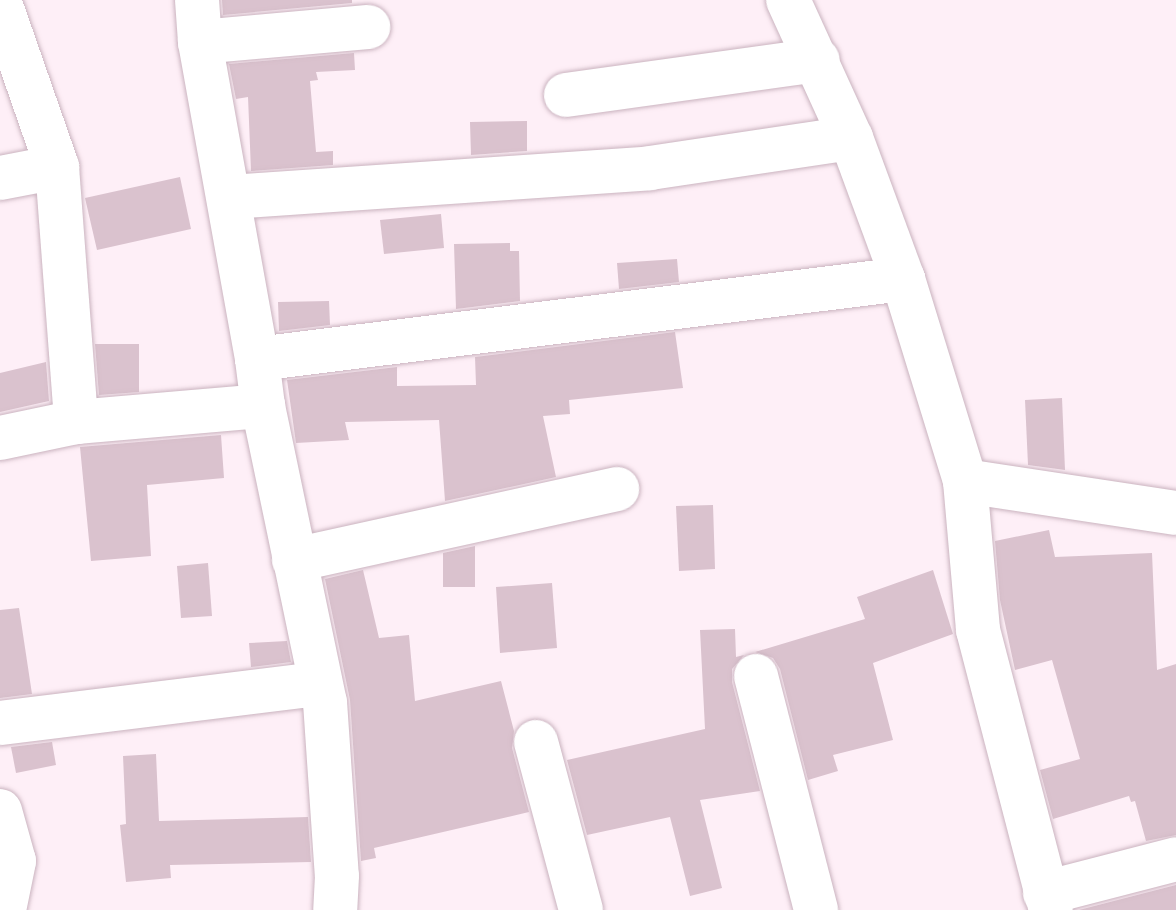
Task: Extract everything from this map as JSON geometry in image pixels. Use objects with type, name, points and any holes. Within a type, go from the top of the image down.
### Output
[{"type":"street","points":[[788,0],[851,138],[903,279],[965,481],[978,630],[1048,902],[1176,859]]},
{"type":"street","points":[[0,3],[57,167],[76,422]]},
{"type":"street","points":[[335,910],[337,876],[325,702],[263,406],[199,21],[368,27]]},
{"type":"street","points":[[566,95],[818,60]]},
{"type":"street","points":[[230,197],[650,168],[851,138]]},
{"type":"street","points":[[0,178],[57,167]]},
{"type":"street","points":[[257,359],[903,279]]},
{"type":"street","points":[[0,438],[76,422],[263,406]]},
{"type":"street","points":[[965,481],[1176,513]]},
{"type":"street","points":[[294,560],[617,489]]},
{"type":"street","points":[[756,676],[816,910]]},
{"type":"street","points":[[0,723],[319,684]]},
{"type":"street","points":[[536,742],[581,910]]},
{"type":"street","points":[[0,811],[14,861],[4,910]]},
{"type":"building","points":[[222,0],[352,0],[352,3],[223,15]]},
{"type":"building","points":[[354,53],[355,70],[316,72],[318,80],[310,81],[316,152],[333,151],[333,165],[251,171],[248,97],[236,99],[229,64]]},
{"type":"building","points":[[527,121],[527,151],[471,155],[470,122]]},
{"type":"building","points":[[180,177],[191,229],[97,250],[85,198]]},
{"type":"building","points":[[441,214],[444,248],[384,254],[380,220]]},
{"type":"building","points":[[510,243],[510,251],[519,251],[520,301],[456,309],[454,244]]},
{"type":"building","points":[[677,259],[679,282],[619,289],[617,263]]},
{"type":"building","points":[[329,301],[330,325],[279,331],[278,302]]},
{"type":"building","points":[[675,332],[683,388],[569,400],[570,414],[543,416],[556,477],[445,501],[439,420],[345,422],[349,440],[296,443],[287,380],[397,367],[397,386],[476,385],[475,357]]},
{"type":"building","points":[[95,344],[139,344],[139,392],[99,395]]},
{"type":"building","points":[[46,362],[49,401],[0,412],[0,373]]},
{"type":"building","points":[[1062,398],[1065,470],[1028,465],[1025,400]]},
{"type":"building","points":[[221,435],[224,478],[147,485],[151,556],[91,561],[80,447]]},
{"type":"building","points":[[713,505],[715,569],[679,571],[676,506]]},
{"type":"building","points":[[1049,530],[1055,557],[1152,553],[1157,670],[1176,664],[1176,835],[1146,841],[1135,801],[1131,802],[1129,796],[1053,819],[1040,770],[1080,759],[1052,660],[1015,670],[1000,600],[995,541]]},
{"type":"building","points":[[475,546],[475,587],[443,587],[443,553]]},
{"type":"building","points":[[208,563],[212,616],[181,618],[177,566]]},
{"type":"building","points":[[363,570],[379,638],[409,635],[415,701],[501,681],[514,731],[512,748],[529,812],[374,848],[376,858],[361,861],[350,700],[325,579]]},
{"type":"building","points":[[933,570],[953,634],[873,663],[893,740],[833,755],[838,771],[808,780],[780,669],[773,658],[755,652],[865,619],[857,597]]},
{"type":"building","points":[[552,583],[557,648],[500,653],[496,587]]},
{"type":"building","points":[[19,608],[32,694],[0,698],[0,610]]},
{"type":"building","points":[[735,629],[736,657],[744,655],[732,669],[732,682],[760,791],[700,800],[722,888],[690,896],[670,817],[587,835],[567,760],[705,729],[700,630]]},
{"type":"building","points":[[287,641],[291,662],[251,667],[249,643]]},
{"type":"building","points":[[52,742],[56,765],[16,773],[11,747]]},
{"type":"building","points":[[156,754],[159,821],[308,817],[311,862],[170,865],[171,878],[126,882],[120,825],[126,824],[123,756]]},
{"type":"building","points":[[1176,885],[1176,910],[1079,910]]}]
